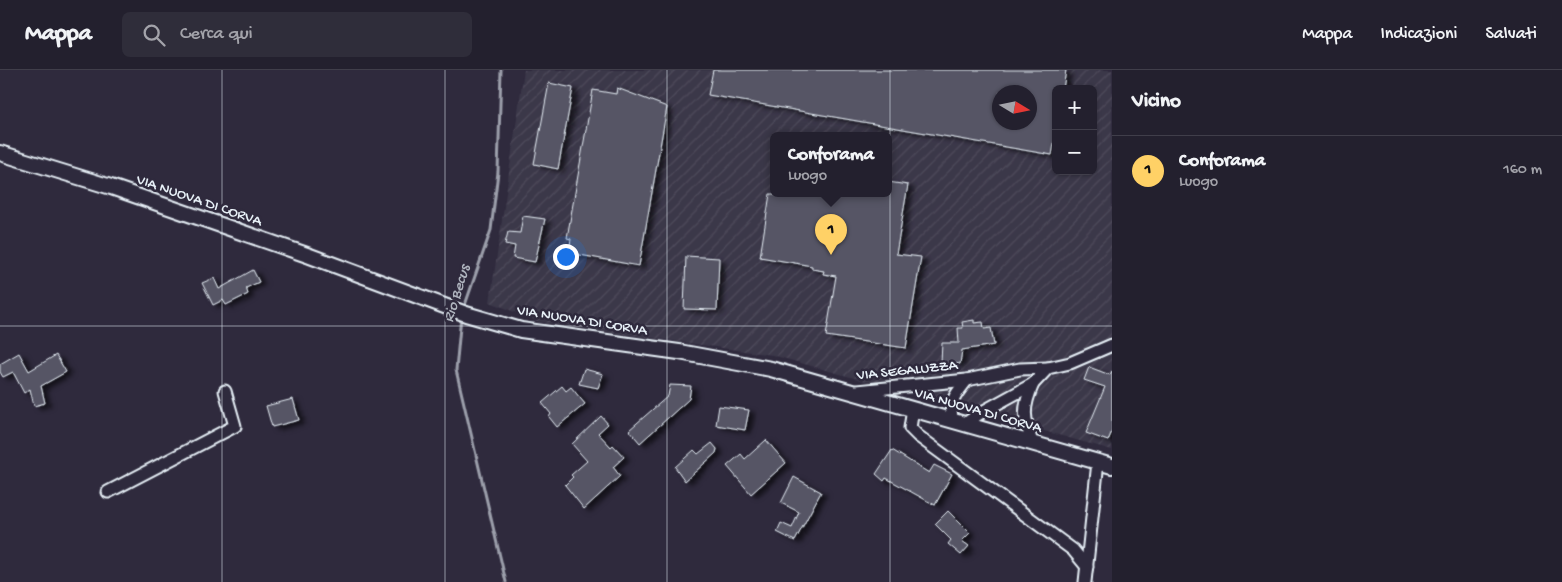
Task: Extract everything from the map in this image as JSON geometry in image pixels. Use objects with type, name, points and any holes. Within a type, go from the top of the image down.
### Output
[{"type":"main road","name":"VIA NUOVA DI CORVA","points":[[0,153],[111,187],[310,256],[466,314],[521,330],[679,352],[771,369],[1112,466]]},
{"type":"street","name":"VIA SEGALUZZA","points":[[850,391],[882,390],[967,380],[1020,370],[1048,368],[1070,363],[1112,345]]},
{"type":"street","points":[[966,423],[1033,384],[1048,368]]},
{"type":"street","name":"VIA SEGALUZZA","points":[[952,419],[950,407],[953,398],[967,380]]},
{"type":"street","points":[[1032,443],[1024,419],[1025,403],[1033,384]]},
{"type":"street","points":[[108,492],[235,426],[225,391]]},
{"type":"street","points":[[913,409],[910,428],[918,436],[1073,550],[1087,567]]},
{"type":"street","points":[[1085,582],[1098,462]]},
{"type":"shaded area","points":[[524,70],[1112,70],[1112,450],[772,355],[539,322],[490,302]]},
{"type":"building","points":[[713,70],[1066,70],[1064,85],[1052,85],[1052,155],[708,95]]},
{"type":"building","points":[[549,83],[573,88],[558,169],[534,164]]},
{"type":"building","points":[[617,88],[667,107],[639,266],[569,253],[571,239],[567,238],[593,90],[616,94]]},
{"type":"building","points":[[892,183],[908,185],[896,254],[921,257],[906,348],[826,336],[836,276],[823,274],[824,271],[812,269],[812,266],[760,257],[770,194],[770,197],[892,197]]},
{"type":"building","points":[[523,216],[545,219],[535,262],[513,258],[515,246],[505,244],[508,232],[520,233]]},
{"type":"building","points":[[686,256],[719,258],[717,310],[684,309]]},
{"type":"building","points":[[253,270],[259,282],[246,288],[248,294],[226,305],[223,300],[213,305],[202,283],[214,278],[219,289]]},
{"type":"building","points":[[974,320],[974,323],[983,322],[984,329],[991,328],[994,345],[962,350],[960,364],[941,362],[942,343],[959,343],[958,328],[963,328],[962,322]]},
{"type":"building","points":[[19,353],[29,371],[56,355],[66,372],[41,386],[45,403],[34,406],[30,389],[24,393],[13,372],[3,377],[0,372],[0,364]]},
{"type":"building","points":[[1089,367],[1110,375],[1112,371],[1112,431],[1108,441],[1086,433],[1105,387],[1084,380]]},
{"type":"building","points":[[584,369],[603,374],[598,388],[579,384]]},
{"type":"building","points":[[670,385],[691,386],[689,399],[640,443],[629,430],[668,396]]},
{"type":"building","points":[[562,386],[566,391],[571,387],[585,404],[557,427],[549,417],[551,414],[542,403]]},
{"type":"building","points":[[293,399],[299,420],[272,427],[266,406]]},
{"type":"building","points":[[719,406],[749,410],[745,430],[716,425]]},
{"type":"building","points":[[601,416],[608,424],[598,433],[624,457],[613,467],[620,476],[584,509],[565,485],[573,477],[571,475],[587,461],[572,444]]},
{"type":"building","points":[[766,440],[786,463],[751,494],[727,466],[741,454],[745,459]]},
{"type":"building","points":[[712,443],[717,449],[716,453],[685,481],[675,467],[694,450],[698,454]]},
{"type":"building","points":[[892,450],[929,473],[934,465],[952,474],[935,505],[886,478],[884,481],[876,474]]},
{"type":"building","points":[[794,477],[821,492],[795,541],[777,532],[781,523],[792,528],[799,512],[781,503]]},
{"type":"building","points":[[948,511],[970,533],[962,541],[969,546],[961,555],[948,544],[951,540],[935,524]]},
{"type":"waterway","name":"Rio Becus","points":[[464,308],[491,230],[498,172],[501,70]]},
{"type":"waterway","name":"Rio Becus","points":[[461,316],[456,370],[506,582]]},
{"type":"place","name":"Conforama","points":[[831,255]]}]
